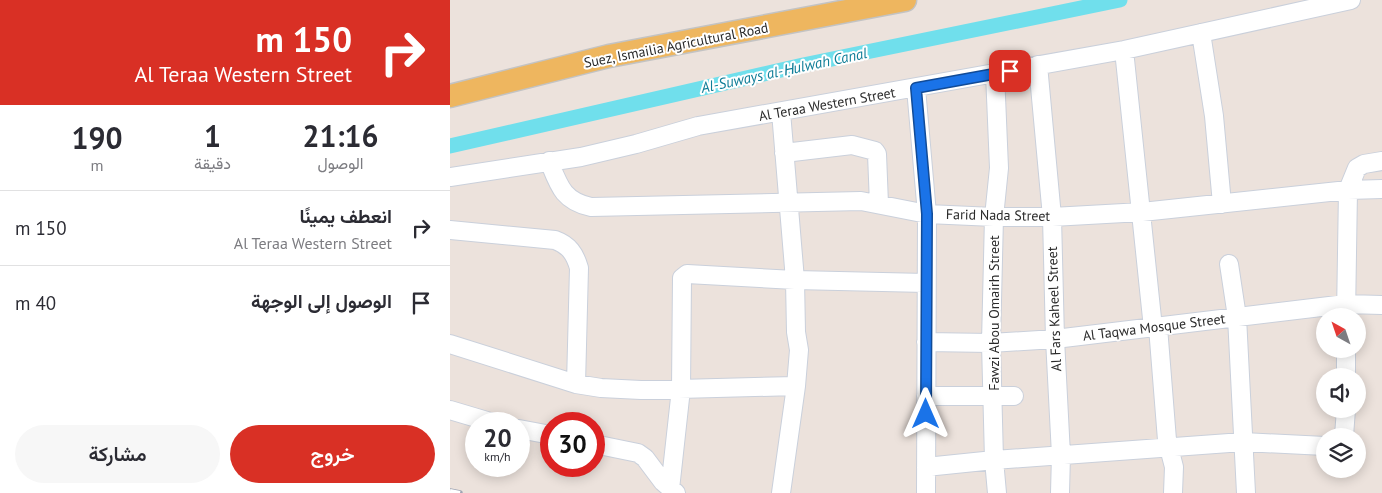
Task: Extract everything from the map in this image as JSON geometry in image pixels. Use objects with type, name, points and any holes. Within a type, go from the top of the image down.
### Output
[{"type":"main road","name":"Suez, Ismailia Agricultural Road","points":[[450,96],[609,56],[905,0]]},
{"type":"street","name":"Al Teraa Western Street","points":[[450,176],[608,152],[698,126],[1124,50],[1351,0]]},
{"type":"street","points":[[1201,33],[1214,116],[1222,204]]},
{"type":"street","points":[[1124,50],[1168,447],[1174,466],[1173,493]]},
{"type":"street","name":"Al Fars Kaheel Street","points":[[1038,65],[1052,216],[1054,339],[1061,455],[1060,493]]},
{"type":"street","name":"Fawzi Abou Omairh Street","points":[[995,73],[999,168],[994,217],[992,343],[994,460],[997,493]]},
{"type":"street","points":[[916,88],[927,214],[926,493]]},
{"type":"street","points":[[781,112],[795,280],[795,324],[799,350],[796,386],[781,493]]},
{"type":"street","points":[[784,153],[852,145],[875,151],[877,154],[879,204]]},
{"type":"street","points":[[1346,308],[1348,190],[1357,168],[1364,164],[1382,161]]},
{"type":"street","name":"Farid Nada Street","points":[[549,162],[564,193],[576,202],[591,207],[861,201],[927,214],[994,217],[1052,216],[1142,212],[1348,190],[1382,190]]},
{"type":"street","points":[[450,230],[555,240],[569,247],[577,260],[579,268],[576,384]]},
{"type":"street","points":[[1229,264],[1236,317],[1246,493]]},
{"type":"street","points":[[673,491],[682,389],[682,278],[687,274],[795,280],[926,283]]},
{"type":"street","name":"Al Taqwa Mosque Street","points":[[1360,308],[1382,305]]},
{"type":"street","name":"Al Taqwa Mosque Street","points":[[926,342],[992,343],[1054,339],[1236,317],[1316,312]]},
{"type":"street","points":[[450,344],[576,384],[616,389],[796,386]]},
{"type":"street","points":[[926,396],[1014,396]]},
{"type":"street","points":[[450,410],[465,414]]},
{"type":"street","points":[[926,467],[994,460],[1243,442],[1316,446]]},
{"type":"street","points":[[605,446],[638,453],[645,458],[656,474],[673,491]]},
{"type":"waterway","name":"Al-Suways al-Ḥulwah Canal","points":[[450,146],[803,65],[1120,0]]},
{"type":"railway","points":[[450,491],[460,493]]},
{"type":"route","points":[[926,414],[927,214],[916,88],[1010,71]]}]
